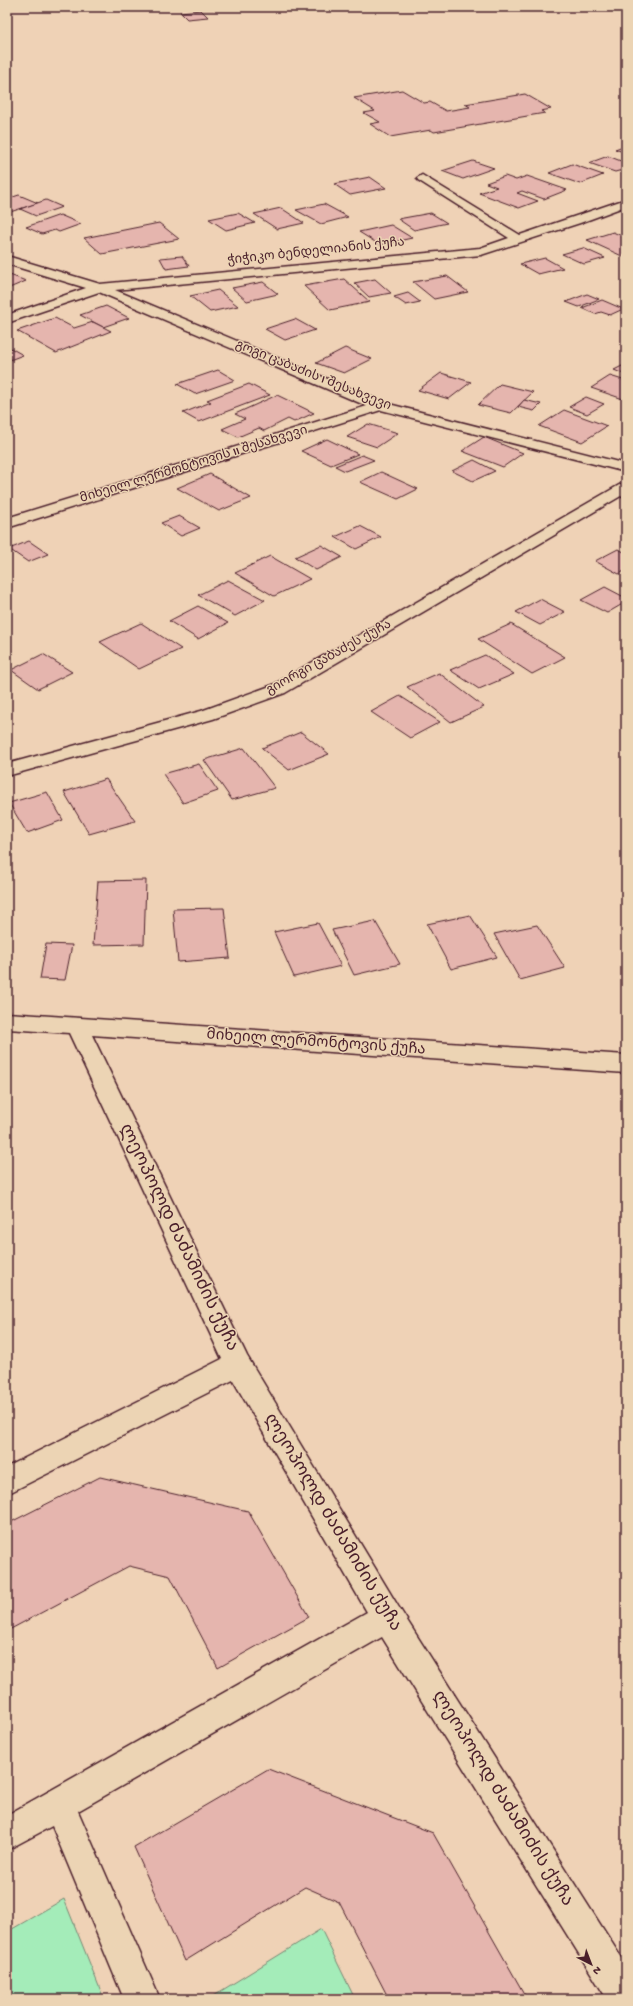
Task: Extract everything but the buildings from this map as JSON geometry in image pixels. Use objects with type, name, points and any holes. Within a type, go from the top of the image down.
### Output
[{"type":"street","points":[[422,178],[518,239]]},
{"type":"street","name":"ჭიჭიკო ბენდელიანის ქუჩა","points":[[7,319],[99,288],[481,251],[626,202]]},
{"type":"street","name":"გოგი ცაბაძის I შესახვევი","points":[[7,260],[99,288],[380,406],[626,468]]},
{"type":"street","name":"მიხეილ ლერმონტოვის II შესახვევი","points":[[7,523],[380,406]]},
{"type":"street","name":"გიორგი ცაბაძეს ქუჩა","points":[[7,770],[207,715],[279,689],[626,487]]},
{"type":"street","name":"მიხეილ ლერმონტოვის ქუჩა","points":[[7,1021],[626,1064]]},
{"type":"street","name":"ლეოპოლდ ძაძამიძის ქუჩა","points":[[77,1027],[238,1364],[388,1617],[626,1997]]},
{"type":"street","points":[[7,1481],[238,1364]]},
{"type":"street","points":[[7,1833],[388,1617]]},
{"type":"street","points":[[59,1804],[142,1999]]},
{"type":"green space","points":[[64,1899],[104,1999],[7,1999],[7,1932]]},
{"type":"green space","points":[[321,1929],[355,1999],[208,1999]]}]
